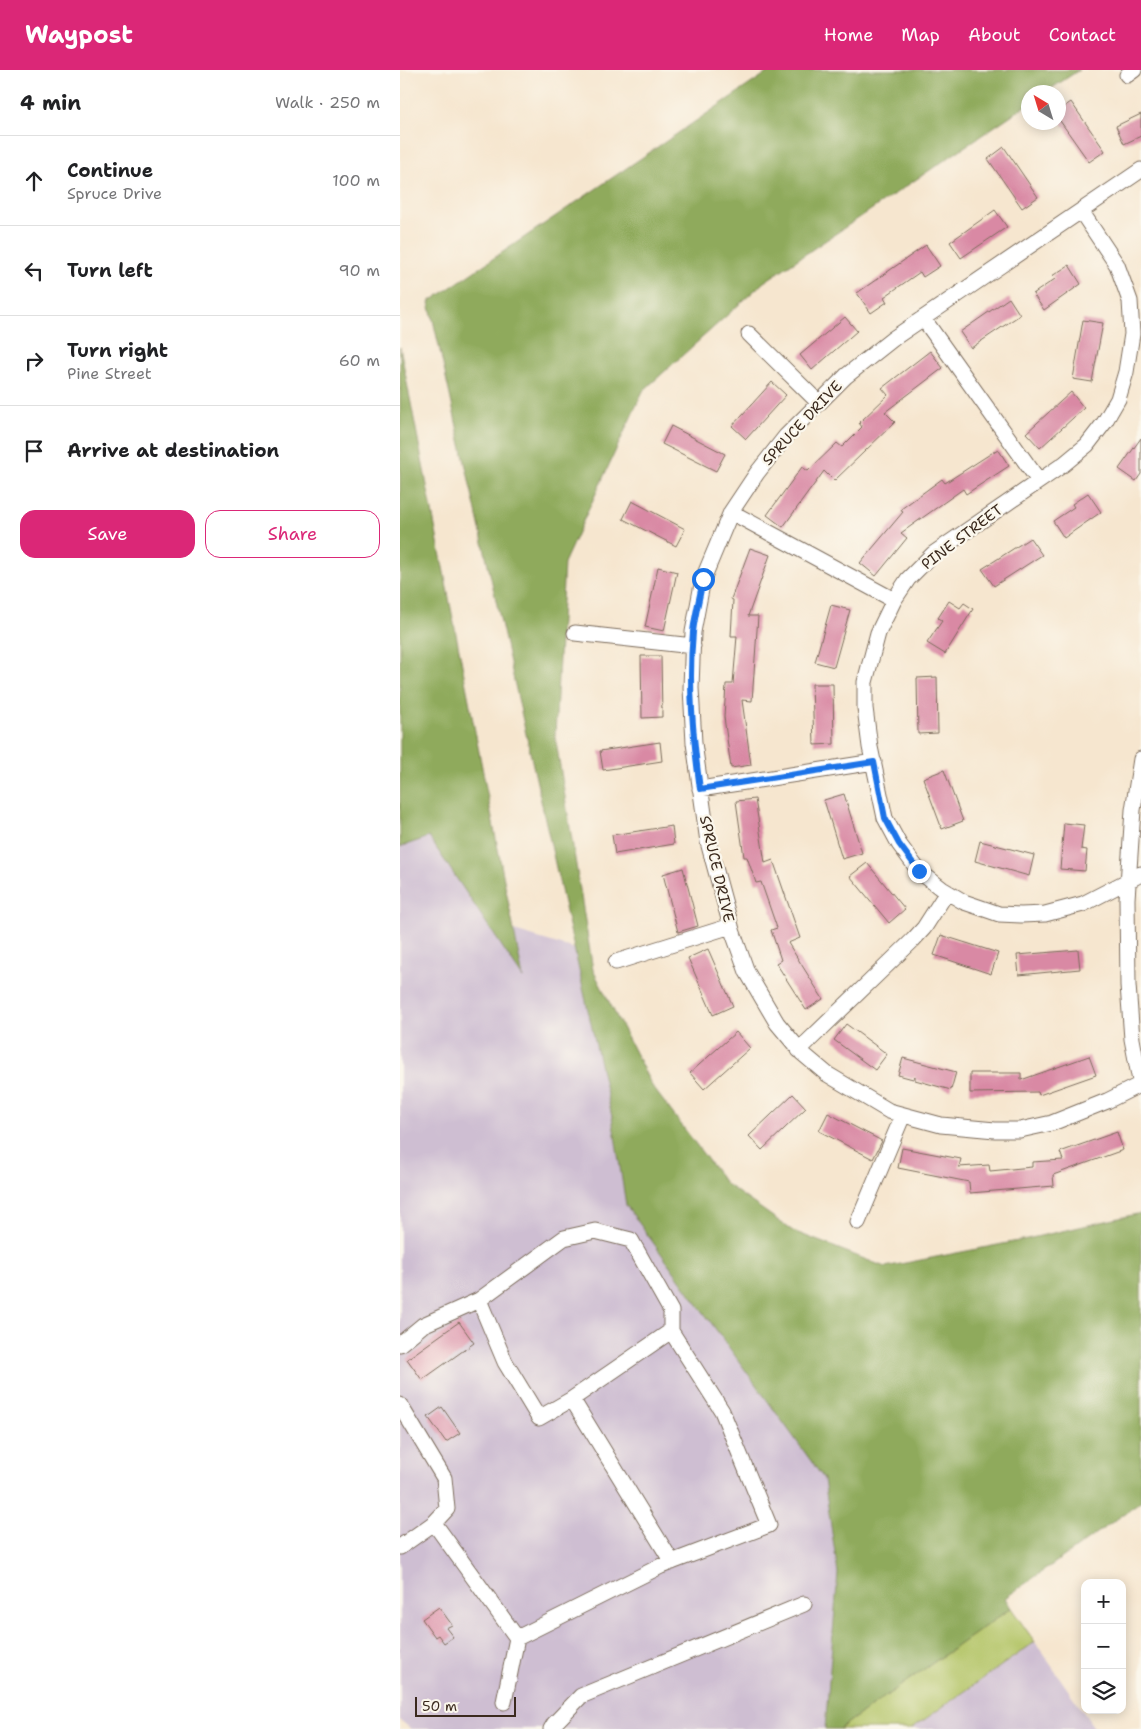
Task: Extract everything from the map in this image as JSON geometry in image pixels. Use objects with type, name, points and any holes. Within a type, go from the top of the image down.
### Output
[{"type":"street","name":"SPRUCE DRIVE","points":[[1141,170],[923,318],[846,376],[786,436],[757,473],[731,512],[703,579],[693,632],[692,706],[694,743],[708,842],[730,926],[747,972],[777,1023],[800,1050],[827,1074],[889,1112],[941,1125],[995,1130],[1020,1130],[1052,1123],[1107,1101],[1141,1084]]},
{"type":"street","name":"PINE STREET","points":[[1081,211],[1117,265],[1130,301],[1132,334],[1126,372],[1118,399],[1104,423],[1087,445],[1064,464],[933,554],[908,579],[894,600],[878,633],[866,682],[865,708],[885,818],[899,844],[919,871],[947,892],[964,902],[999,914],[1045,914],[1082,904],[1141,874]]},
{"type":"street","points":[[923,318],[1039,481]]},
{"type":"street","points":[[749,334],[819,403]]},
{"type":"street","points":[[731,512],[894,600]]},
{"type":"street","points":[[575,633],[693,646]]},
{"type":"street","points":[[1141,759],[1133,810],[1127,882],[1128,985],[1131,1030],[1141,1084]]},
{"type":"street","points":[[700,789],[874,762]]},
{"type":"street","points":[[800,1050],[913,940],[924,928],[947,892]]},
{"type":"street","points":[[616,962],[730,926]]},
{"type":"street","points":[[858,1222],[903,1115]]},
{"type":"street","points":[[400,1344],[423,1325],[479,1300],[564,1238],[595,1231],[631,1240],[671,1311],[671,1331],[722,1411],[770,1525],[672,1562],[517,1638]]},
{"type":"street","points":[[479,1300],[505,1362],[539,1418],[572,1399],[671,1331]]},
{"type":"street","points":[[572,1399],[672,1562]]},
{"type":"street","points":[[400,1405],[444,1478],[447,1510],[434,1524],[400,1547]]},
{"type":"street","points":[[434,1524],[517,1638],[504,1702]]},
{"type":"street","points":[[551,1729],[581,1696],[804,1604]]},
{"type":"shaded area","points":[[429,836],[522,976],[514,931],[575,949],[612,1117],[626,1205],[824,1479],[838,1573],[825,1729],[411,1729],[400,1720],[400,847]]},
{"type":"shaded area","points":[[1035,1642],[1081,1709],[1081,1714],[1085,1714],[1095,1729],[911,1729]]},
{"type":"green space","points":[[771,70],[1079,70],[1056,85],[1021,85],[1021,109],[764,282],[643,391],[564,563],[555,735],[593,970],[652,1086],[726,1184],[793,1231],[885,1267],[1018,1241],[1141,1213],[1141,1502],[1005,1598],[1011,1608],[839,1729],[825,1729],[838,1573],[824,1479],[626,1205],[612,1117],[429,302]]},
{"type":"green space","points":[[400,347],[523,978],[429,837],[400,847]]},
{"type":"green space","points":[[1011,1608],[1035,1642],[911,1729],[839,1729]]},
{"type":"building","points":[[1071,102],[1105,151],[1089,162],[1066,129],[1066,105]]},
{"type":"building","points":[[1141,114],[1141,136],[1124,144],[1116,126]]},
{"type":"building","points":[[1004,147],[1038,197],[1022,208],[988,159]]},
{"type":"building","points":[[995,210],[1007,227],[961,258],[950,242]]},
{"type":"building","points":[[926,245],[940,266],[923,277],[920,272],[884,297],[887,302],[871,313],[857,293]]},
{"type":"building","points":[[1069,265],[1081,284],[1044,310],[1033,294],[1055,279],[1052,276]]},
{"type":"building","points":[[1009,298],[1020,315],[971,348],[960,332]]},
{"type":"building","points":[[845,317],[857,331],[812,370],[800,355]]},
{"type":"building","points":[[1083,320],[1103,323],[1092,382],[1073,379]]},
{"type":"building","points":[[930,351],[943,368],[885,412],[895,422],[834,481],[824,471],[783,527],[767,515],[802,467],[808,471],[837,443],[842,447],[862,427],[859,423],[888,395],[882,388]]},
{"type":"building","points":[[772,382],[786,395],[746,439],[732,426]]},
{"type":"building","points":[[1071,392],[1084,408],[1040,448],[1026,433]]},
{"type":"building","points":[[671,426],[725,454],[716,471],[662,444]]},
{"type":"building","points":[[1141,438],[1141,474],[1136,481],[1119,469]]},
{"type":"building","points":[[998,449],[1009,466],[966,494],[963,489],[901,533],[907,538],[876,576],[860,563],[903,512],[901,509],[942,479],[945,483]]},
{"type":"building","points":[[1088,493],[1101,512],[1064,538],[1053,521],[1074,507],[1072,504]]},
{"type":"building","points":[[632,501],[685,529],[676,546],[623,519]]},
{"type":"building","points":[[1030,538],[1042,555],[994,586],[982,569]]},
{"type":"building","points":[[750,548],[770,555],[748,616],[758,616],[752,701],[742,700],[751,765],[731,768],[724,717],[726,684],[733,684],[737,636],[731,636],[733,600],[731,599]]},
{"type":"building","points":[[658,567],[677,572],[664,631],[645,627]]},
{"type":"building","points":[[949,601],[960,608],[964,603],[973,609],[945,654],[927,643],[942,621],[938,618]]},
{"type":"building","points":[[831,605],[850,610],[834,667],[815,662]]},
{"type":"building","points":[[641,656],[661,656],[662,717],[642,718]]},
{"type":"building","points":[[937,677],[938,733],[918,734],[917,678]]},
{"type":"building","points":[[812,684],[833,684],[834,744],[814,745]]},
{"type":"building","points":[[660,742],[662,761],[603,770],[600,751]]},
{"type":"building","points":[[944,770],[963,821],[942,829],[923,778]]},
{"type":"building","points":[[844,794],[862,853],[842,859],[824,800]]},
{"type":"building","points":[[755,799],[765,863],[773,860],[800,938],[788,943],[823,999],[806,1010],[776,963],[781,960],[771,930],[777,928],[761,882],[756,883],[747,857],[744,857],[736,801]]},
{"type":"building","points":[[1064,823],[1084,825],[1081,849],[1087,850],[1085,871],[1060,869]]},
{"type":"building","points":[[672,826],[674,844],[615,854],[612,835]]},
{"type":"building","points":[[980,841],[1034,855],[1029,876],[975,861]]},
{"type":"building","points":[[867,863],[905,909],[889,923],[850,876]]},
{"type":"building","points":[[683,868],[698,926],[678,932],[663,874]]},
{"type":"building","points":[[941,935],[998,953],[991,974],[934,955]]},
{"type":"building","points":[[708,949],[733,1006],[713,1015],[688,958]]},
{"type":"building","points":[[1078,950],[1080,969],[1019,975],[1017,955]]},
{"type":"building","points":[[846,1024],[887,1054],[875,1070],[834,1040]]},
{"type":"building","points":[[736,1032],[750,1048],[704,1089],[690,1073]]},
{"type":"building","points":[[1089,1056],[1096,1075],[1039,1095],[1038,1092],[970,1093],[970,1073],[1021,1073],[1021,1080]]},
{"type":"building","points":[[903,1058],[956,1072],[951,1090],[915,1080],[915,1076],[913,1079],[898,1075]]},
{"type":"building","points":[[793,1094],[806,1108],[762,1150],[749,1136]]},
{"type":"building","points":[[828,1113],[882,1141],[873,1159],[819,1131]]},
{"type":"building","points":[[1117,1132],[1123,1150],[1053,1175],[1054,1186],[970,1193],[969,1182],[898,1168],[902,1148],[961,1159],[959,1167],[989,1165],[990,1171],[1032,1167],[1032,1162],[1063,1160],[1060,1152]]},
{"type":"building","points":[[459,1322],[474,1343],[422,1380],[407,1359]]},
{"type":"building","points":[[442,1407],[460,1433],[446,1442],[428,1417]]},
{"type":"building","points":[[439,1607],[452,1625],[446,1628],[453,1637],[444,1643],[438,1635],[435,1637],[422,1619]]},
{"type":"route","points":[[703,579],[693,632],[691,688],[694,743],[700,789],[874,762],[885,818],[899,844],[919,871]]}]
